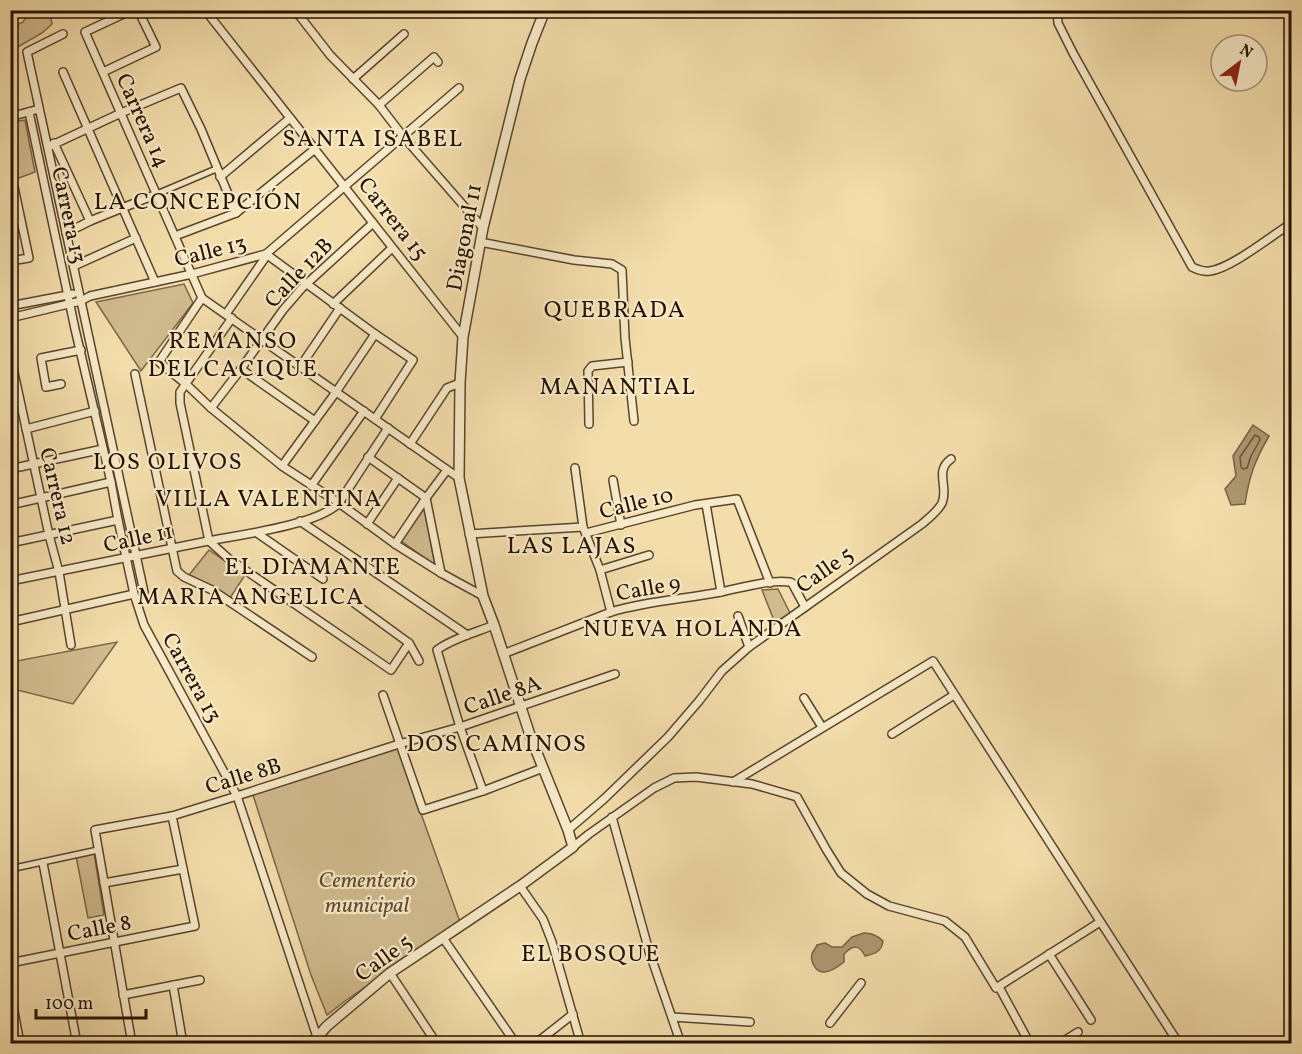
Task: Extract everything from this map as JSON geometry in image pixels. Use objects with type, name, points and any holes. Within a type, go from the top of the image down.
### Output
[{"type":"street","name":"Carrera 14","points":[[132,10],[85,32],[202,298]]},
{"type":"street","points":[[103,72],[156,47],[138,10]]},
{"type":"street","name":"Carrera 15","points":[[205,10],[463,337]]},
{"type":"street","name":"Diagonal 11","points":[[483,596],[459,478],[463,337],[483,228],[520,79],[545,10]]},
{"type":"street","points":[[1057,10],[1058,23],[1073,53],[1192,267],[1201,271],[1212,271],[1235,260],[1292,223]]},
{"type":"street","points":[[296,11],[330,55],[379,105],[402,135],[483,228]]},
{"type":"street","name":"Carrera 13","points":[[63,34],[27,52],[39,109],[51,145],[90,221]]},
{"type":"street","points":[[353,79],[404,34]]},
{"type":"street","points":[[379,105],[434,57],[438,62]]},
{"type":"street","points":[[63,72],[155,282]]},
{"type":"street","name":"Calle 13","points":[[10,306],[69,294],[80,297],[90,296],[266,254],[459,87]]},
{"type":"street","points":[[51,145],[181,88],[236,213]]},
{"type":"street","points":[[10,117],[39,109]]},
{"type":"street","name":"Carrera 13","points":[[29,112],[134,594],[144,625],[237,796],[314,1040]]},
{"type":"street","points":[[220,177],[290,118]]},
{"type":"street","name":"Carrera 13","points":[[51,145],[66,233],[144,592]]},
{"type":"street","points":[[175,236],[236,213],[315,149]]},
{"type":"street","points":[[66,233],[216,169]]},
{"type":"street","points":[[10,261],[29,258],[14,187]]},
{"type":"street","name":"Calle 12B","points":[[211,408],[282,310],[302,288],[373,224]]},
{"type":"street","points":[[74,266],[136,238]]},
{"type":"street","points":[[480,242],[574,260],[612,264],[622,270],[634,421]]},
{"type":"street","points":[[333,304],[392,248]]},
{"type":"street","points":[[375,419],[413,360],[266,254],[180,392],[180,403],[209,541],[229,559],[390,670],[409,643]]},
{"type":"street","name":"Calle 13","points":[[10,318],[70,303],[80,297]]},
{"type":"street","points":[[459,478],[202,298],[159,362],[282,466],[339,503],[395,544],[483,596],[531,738],[573,847],[654,788],[674,778],[696,777],[752,784],[797,796],[841,873],[867,894],[889,906],[945,921],[965,937],[996,988],[999,987],[1030,1044]]},
{"type":"street","points":[[300,366],[340,308]]},
{"type":"street","points":[[282,466],[375,334]]},
{"type":"street","points":[[61,384],[46,387],[41,358],[81,350]]},
{"type":"street","name":"Carrera 12","points":[[10,354],[14,386],[59,572],[71,645]]},
{"type":"street","points":[[589,424],[588,371],[592,366],[628,362]]},
{"type":"street","points":[[241,369],[315,421]]},
{"type":"street","points":[[135,374],[177,571],[184,577],[212,590],[312,657]]},
{"type":"street","points":[[410,444],[447,388],[460,383]]},
{"type":"street","points":[[26,429],[95,411]]},
{"type":"street","points":[[311,486],[364,411]]},
{"type":"street","points":[[339,503],[388,428]]},
{"type":"street","points":[[10,469],[103,449]]},
{"type":"street","points":[[368,457],[426,498],[441,573]]},
{"type":"street","name":"Calle 5","points":[[568,830],[668,736],[722,671],[748,647],[933,515],[942,504],[942,471],[945,463],[951,459]]},
{"type":"street","points":[[575,468],[585,530],[600,570],[611,612]]},
{"type":"street","points":[[395,544],[447,470]]},
{"type":"street","points":[[367,524],[398,478]]},
{"type":"street","points":[[613,480],[621,525]]},
{"type":"street","points":[[10,506],[111,482]]},
{"type":"street","name":"Calle 10","points":[[585,530],[621,525],[695,505],[737,499],[770,583]]},
{"type":"street","name":"Calle 11","points":[[10,582],[257,533],[326,512],[339,503]]},
{"type":"street","points":[[706,504],[721,592]]},
{"type":"street","points":[[10,543],[118,520]]},
{"type":"street","points":[[300,521],[467,635]]},
{"type":"street","points":[[469,534],[585,530]]},
{"type":"street","points":[[257,533],[323,579]]},
{"type":"street","points":[[600,570],[649,555]]},
{"type":"street","points":[[770,583],[792,583],[805,607]]},
{"type":"street","name":"Calle 9","points":[[503,654],[627,607],[770,583]]},
{"type":"street","points":[[10,622],[134,594]]},
{"type":"street","points":[[354,603],[409,643],[418,661]]},
{"type":"street","points":[[738,616],[748,647]]},
{"type":"street","points":[[483,790],[460,727],[437,650],[494,625]]},
{"type":"street","points":[[733,782],[933,661],[1179,1044]]},
{"type":"street","name":"Calle 8A","points":[[399,744],[460,727],[615,674]]},
{"type":"street","points":[[383,695],[423,810],[543,768]]},
{"type":"street","points":[[892,734],[954,695]]},
{"type":"street","points":[[804,698],[822,728]]},
{"type":"street","name":"Calle 8B","points":[[98,850],[95,830],[172,816],[399,744]]},
{"type":"street","points":[[104,883],[183,869],[172,816]]},
{"type":"street","points":[[612,817],[649,951],[681,1044]]},
{"type":"street","name":"Calle 5","points":[[314,1040],[327,1026],[390,974],[520,886],[573,847]]},
{"type":"street","points":[[10,869],[98,850],[132,1044]]},
{"type":"street","points":[[43,863],[77,1044]]},
{"type":"street","name":"Calle 8","points":[[10,963],[195,926],[183,869]]},
{"type":"street","points":[[520,886],[543,919],[552,942],[581,1044]]},
{"type":"street","points":[[999,987],[1100,922]]},
{"type":"street","points":[[444,938],[516,1044]]},
{"type":"street","points":[[1049,954],[1091,1020]]},
{"type":"street","points":[[390,974],[436,1044]]},
{"type":"street","points":[[123,995],[200,980]]},
{"type":"street","points":[[830,1023],[861,983]]},
{"type":"street","points":[[173,985],[183,1044]]},
{"type":"street","points":[[10,995],[19,1044]]},
{"type":"street","points":[[535,1044],[573,1014]]},
{"type":"street","points":[[672,1017],[750,1022]]},
{"type":"street","points":[[1059,1044],[1078,1032]]},
{"type":"green space","points":[[29,11],[53,11],[52,24],[42,33],[11,51],[11,28],[23,22]]},
{"type":"green space","points":[[25,120],[35,172],[11,181],[11,122]]},
{"type":"green space","points":[[184,284],[193,303],[141,371],[96,302]]},
{"type":"green space","points":[[424,508],[435,565],[401,541]]},
{"type":"green space","points":[[209,550],[245,575],[230,598],[189,575]]},
{"type":"green space","points":[[778,589],[790,613],[775,623],[762,590]]},
{"type":"green space","points":[[117,642],[73,704],[17,690],[11,662]]},
{"type":"green space","name":"Cementerio municipal","points":[[397,747],[460,922],[327,1015],[311,975],[252,792]]},
{"type":"green space","points":[[94,853],[104,915],[88,918],[76,856]]},
{"type":"water","points":[[1253,425],[1269,436],[1253,469],[1245,504],[1231,505],[1225,489],[1236,476],[1233,456]]},
{"type":"water","points":[[870,933],[883,941],[877,952],[865,956],[856,947],[844,954],[844,962],[834,969],[823,972],[815,968],[812,953],[817,945],[825,943],[832,947],[842,947],[852,937]]},
{"type":"district","name":"SANTA ISABEL","points":[[373,138]]},
{"type":"district","name":"LA CONCEPCIÓN","points":[[198,201]]},
{"type":"district","name":"QUEBRADA","points":[[615,309]]},
{"type":"district","name":"REMANSO DEL CACIQUE","points":[[233,354]]},
{"type":"district","name":"MANANTIAL","points":[[618,386]]},
{"type":"district","name":"LOS OLIVOS","points":[[168,461]]},
{"type":"district","name":"VILLA VALENTINA","points":[[269,498]]},
{"type":"district","name":"LAS LAJAS","points":[[572,545]]},
{"type":"district","name":"EL DIAMANTE","points":[[313,566]]},
{"type":"district","name":"MARIA ANGELICA","points":[[251,596]]},
{"type":"district","name":"NUEVA HOLANDA","points":[[693,628]]},
{"type":"district","name":"DOS CAMINOS","points":[[497,743]]},
{"type":"district","name":"EL BOSQUE","points":[[591,953]]}]
